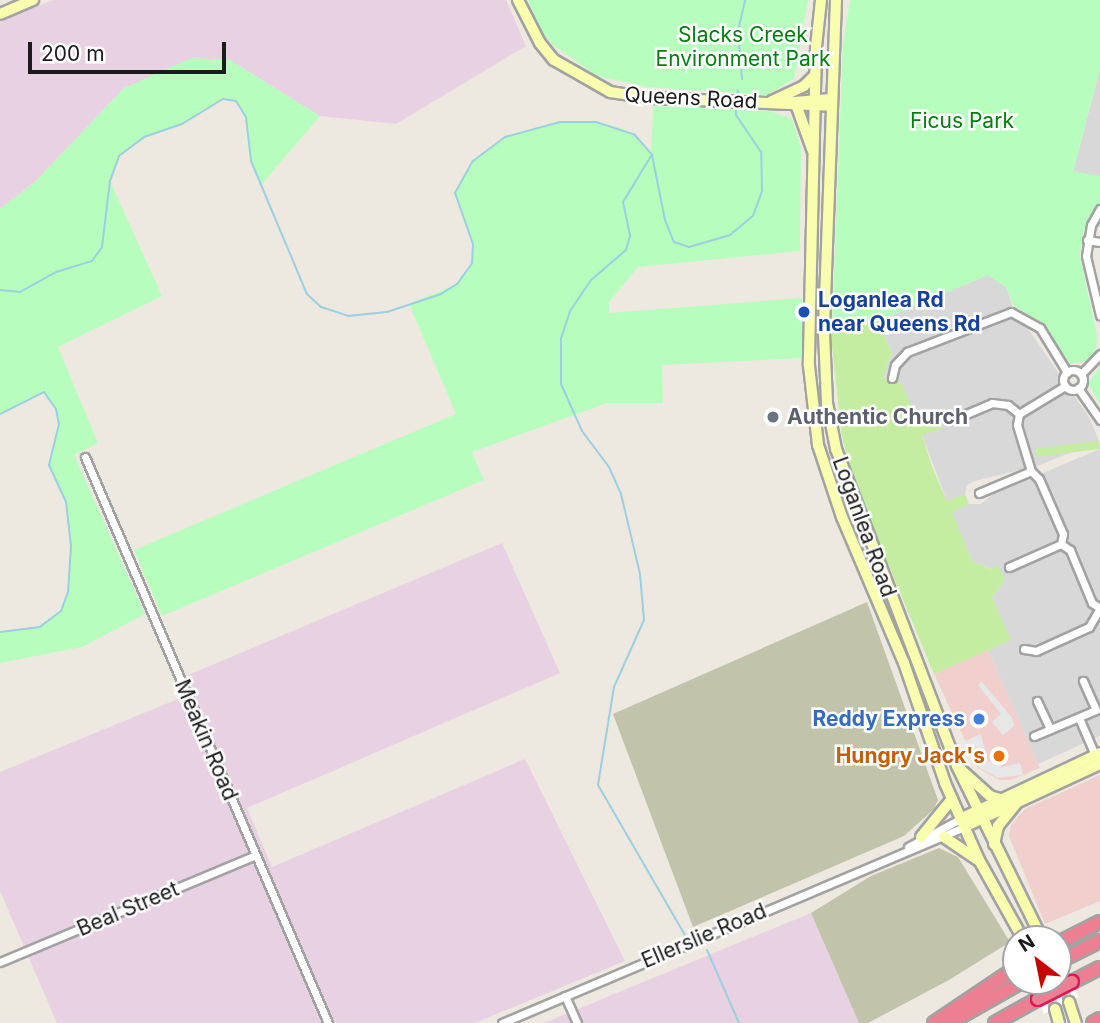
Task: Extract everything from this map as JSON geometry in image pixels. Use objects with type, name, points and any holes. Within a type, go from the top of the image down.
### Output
[{"type":"highway","points":[[1072,936],[1100,922]]},
{"type":"highway","points":[[1072,955],[1100,941]]},
{"type":"highway","points":[[995,1023],[1100,968]]},
{"type":"highway","points":[[934,1023],[1002,977]]},
{"type":"highway","points":[[949,1023],[1002,993]]},
{"type":"highway","points":[[1093,1023],[1100,1019]]},
{"type":"main road","points":[[0,14],[33,0]]},
{"type":"main road","name":"Queens Road","points":[[518,0],[540,43],[570,73],[610,92],[650,98],[831,103]]},
{"type":"main road","name":"Loganlea Road","points":[[821,0],[815,74],[809,366],[818,445],[832,493],[904,663],[952,799],[979,860],[1016,925]]},
{"type":"main road","name":"Loganlea Road","points":[[836,0],[824,324],[831,427],[863,528],[957,766],[1035,925]]},
{"type":"main road","points":[[769,102],[804,86],[815,74]]},
{"type":"main road","name":"Queens Road","points":[[782,103],[797,107],[816,103]]},
{"type":"main road","points":[[797,107],[815,160]]},
{"type":"main road","points":[[962,823],[1003,800],[1099,758]]},
{"type":"main road","points":[[979,815],[1016,804],[1099,758]]},
{"type":"main road","points":[[957,766],[990,796],[1003,800]]},
{"type":"main road","points":[[921,837],[952,799]]},
{"type":"main road","points":[[993,844],[998,826],[1016,804]]},
{"type":"main road","points":[[944,836],[979,860]]},
{"type":"main road","points":[[1069,1002],[1076,1023]]},
{"type":"main road","points":[[1055,1009],[1059,1023]]},
{"type":"street","points":[[1100,209],[1087,240],[1086,256],[1100,315]]},
{"type":"street","points":[[1087,240],[1100,242]]},
{"type":"street","points":[[892,378],[895,365],[907,352],[1011,312],[1040,328],[1066,372],[1065,386]]},
{"type":"street","points":[[1100,354],[1081,374],[1078,388],[1100,420]]},
{"type":"street","points":[[1066,372],[1081,374]]},
{"type":"street","points":[[1061,544],[1063,534],[1039,479],[1031,471],[1017,425],[1019,414],[1065,386],[1078,388]]},
{"type":"street","points":[[952,420],[992,403],[1008,405],[1019,414]]},
{"type":"street","name":"Meakin Road","points":[[85,457],[328,1023]]},
{"type":"street","points":[[979,493],[1031,471]]},
{"type":"street","points":[[1009,566],[1061,544]]},
{"type":"street","points":[[1024,649],[1036,651],[1089,627],[1100,608],[1092,603],[1070,550],[1061,544]]},
{"type":"street","points":[[1034,736],[1096,710],[1083,681]]},
{"type":"street","points":[[1037,701],[1051,730]]},
{"type":"street","points":[[1079,718],[1099,758]]},
{"type":"street","name":"Ellerslie Road","points":[[502,1023],[905,850],[944,836],[962,823]]},
{"type":"street","name":"Ellerslie Road","points":[[905,850],[921,837],[962,823]]},
{"type":"street","name":"Beal Street","points":[[0,962],[256,855]]},
{"type":"street","points":[[565,996],[577,1023]]},
{"type":"shaded area","points":[[53,0],[506,0],[526,46],[396,124],[320,116],[230,60],[124,88],[35,182],[0,209],[0,22]]},
{"type":"shaded area","points":[[1100,69],[1100,176],[1095,178],[1073,172]]},
{"type":"shaded area","points":[[988,275],[1007,288],[1017,322],[1027,327],[1090,419],[1099,441],[1040,465],[975,481],[967,485],[965,494],[947,501],[922,435],[940,420],[920,426],[901,383],[883,378],[892,353],[878,321]]},
{"type":"shaded area","points":[[1100,449],[1100,736],[1038,764],[988,650],[1010,640],[992,597],[1005,581],[992,569],[972,561],[951,512],[969,504],[981,504],[993,494]]},
{"type":"shaded area","points":[[502,543],[560,673],[247,808],[272,867],[525,759],[625,961],[475,1023],[57,1023],[0,891],[0,772],[195,692],[188,675]]},
{"type":"shaded area","points":[[867,602],[938,800],[934,809],[904,836],[693,927],[613,714]]},
{"type":"shaded area","points":[[988,650],[1040,768],[1011,780],[999,780],[978,768],[934,674]]},
{"type":"shaded area","points":[[982,682],[1013,719],[1014,726],[1003,735],[992,722],[1001,714],[978,685]]},
{"type":"shaded area","points":[[981,734],[988,761],[1002,767],[1020,763],[1023,775],[998,778],[978,767],[982,763],[976,763],[965,741]]},
{"type":"shaded area","points":[[1100,775],[1100,901],[1045,924],[1009,836],[1011,825],[1025,809]]},
{"type":"shaded area","points":[[939,848],[958,857],[1002,929],[1002,947],[949,980],[868,1023],[859,1023],[811,913],[871,876]]},
{"type":"shaded area","points":[[811,913],[859,1023],[544,1023]]},
{"type":"green space","name":"Slacks Creek Environment Park","points":[[528,0],[808,0],[794,79],[767,95],[648,87],[597,76],[553,45],[541,31]]},
{"type":"green space","name":"Ficus Park","points":[[850,0],[1100,0],[1100,69],[1073,171],[1100,176],[1100,224],[1083,232],[1080,256],[1097,335],[1096,350],[1086,361],[1070,364],[1045,326],[1013,305],[1007,288],[988,275],[878,321],[832,330],[843,45]]},
{"type":"green space","points":[[192,58],[230,60],[320,116],[261,185],[251,161],[246,117],[235,101],[223,99],[182,124],[144,137],[119,156],[110,181],[162,296],[58,347],[98,443],[74,455],[145,614],[82,647],[0,663],[0,632],[40,627],[61,611],[68,592],[71,546],[66,502],[49,465],[59,424],[56,409],[44,392],[0,414],[0,209],[35,182],[124,88]]},
{"type":"green space","points":[[653,106],[770,111],[792,119],[801,148],[800,251],[638,267],[609,302],[609,313],[802,298],[803,358],[662,365],[663,403],[607,403],[472,452],[484,480],[162,616],[134,550],[456,414],[409,304],[457,284],[472,263],[473,244],[455,193],[473,161],[505,137],[560,122],[596,122],[620,128],[634,134],[651,153]]},
{"type":"green space","points":[[878,321],[892,353],[883,378],[901,382],[920,425],[940,420],[943,428],[922,435],[947,501],[965,494],[969,504],[952,512],[972,561],[991,569],[999,566],[1005,581],[992,597],[1011,640],[934,674],[854,482],[842,437],[830,328]]},
{"type":"green space","points":[[1100,367],[1100,404],[1088,383]]},
{"type":"green space","points":[[1099,441],[1100,449],[1036,457],[1035,449]]},
{"type":"pier","points":[[1072,983],[1078,997],[1044,1014],[1036,995],[1072,995]]},
{"type":"waterway","points":[[742,79],[738,31],[745,0]]},
{"type":"waterway","points":[[737,97],[738,90]]},
{"type":"waterway","points":[[0,290],[20,292],[56,272],[92,261],[102,247],[110,181],[119,156],[144,137],[182,124],[223,99],[236,101],[246,117],[251,161],[307,294],[321,307],[348,316],[387,312],[441,294],[457,284],[472,263],[473,244],[455,193],[473,161],[505,137],[560,122],[596,122],[634,134],[652,155],[665,220],[674,242],[689,247],[730,235],[753,216],[762,191],[761,152],[736,115],[736,106]]},
{"type":"waterway","points":[[651,156],[623,202],[630,236],[626,250],[591,280],[570,311],[561,338],[561,384],[582,431],[609,467],[621,494],[640,574],[644,620],[614,687],[598,785],[685,935]]},
{"type":"waterway","points":[[0,414],[44,392],[56,409],[59,424],[49,465],[66,502],[71,546],[68,592],[61,611],[40,627],[0,632]]},
{"type":"waterway","points":[[707,950],[739,1023]]},
{"type":"tunnel","points":[[1049,995],[1055,1009]]},
{"type":"tunnel","points":[[1066,995],[1069,1002]]},
{"type":"place","name":"Loganlea Rd near Queens Rd","points":[[804,312]]},
{"type":"place","name":"Authentic Church","points":[[773,417]]},
{"type":"place","name":"Reddy Express","points":[[979,719]]},
{"type":"place","name":"Hungry Jack's","points":[[999,756]]}]
